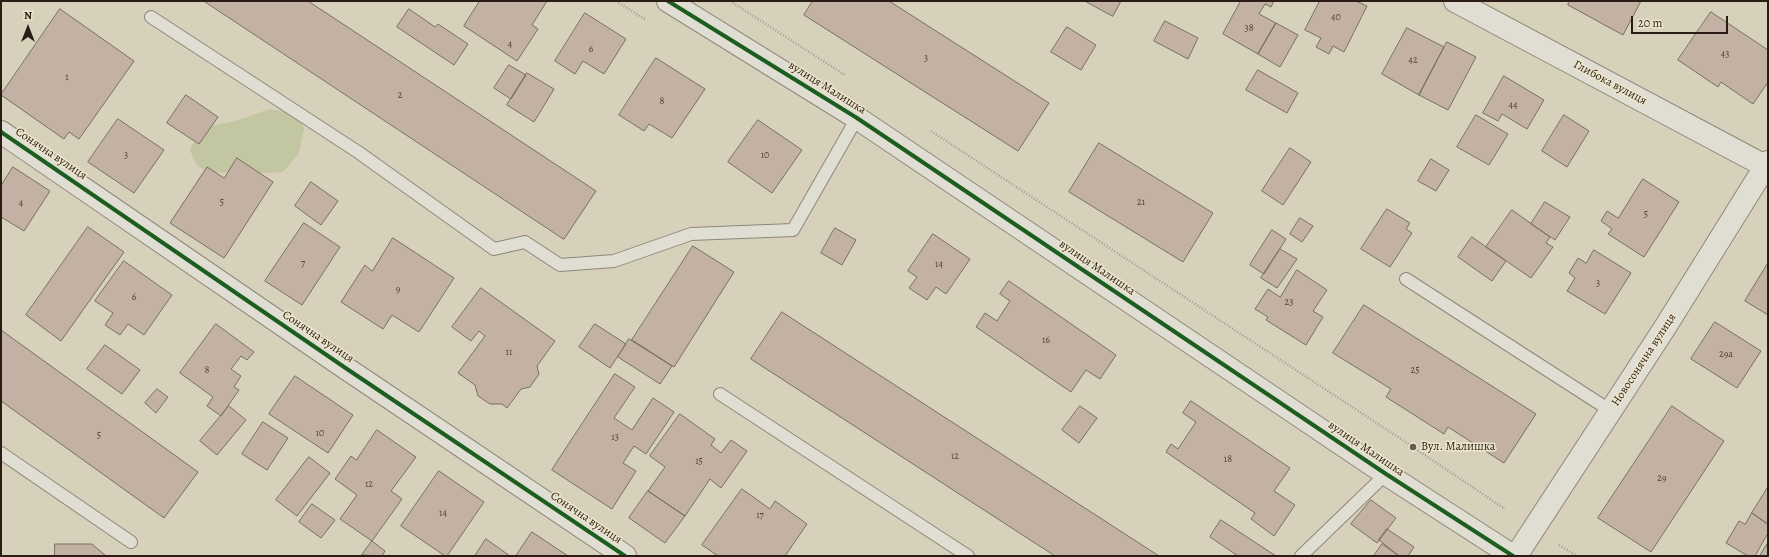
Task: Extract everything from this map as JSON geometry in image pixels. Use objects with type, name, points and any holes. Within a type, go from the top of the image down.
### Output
[{"type":"street","name":"вулиця Малишка","points":[[668,1],[857,118],[1386,474],[1514,556]]},
{"type":"street","name":"Глибока вулиця","points":[[1455,1],[1767,164]]},
{"type":"street","name":"Сонячна вулиця","points":[[1,132],[346,369],[625,556]]},
{"type":"street","name":"Новосонячна вулиця","points":[[1514,556],[1664,329],[1767,164]]},
{"type":"lane","points":[[151,17],[358,152],[494,249],[525,242],[560,265],[614,261],[691,234],[793,230],[857,118]]},
{"type":"lane","points":[[1406,279],[1611,411]]},
{"type":"lane","points":[[720,394],[968,556]]},
{"type":"lane","points":[[1,452],[131,542]]},
{"type":"lane","points":[[1301,556],[1386,474]]},
{"type":"path","points":[[730,1],[852,79]]},
{"type":"path","points":[[925,127],[1398,437],[1505,509]]},
{"type":"path","points":[[1560,545],[1577,556]]},
{"type":"green space","points":[[269,109],[296,113],[304,129],[299,153],[283,172],[224,173],[203,169],[197,165],[190,150],[197,135],[211,126],[236,121]]},
{"type":"building","points":[[204,1],[308,1],[596,191],[564,239]]},
{"type":"building","points":[[480,1],[547,1],[532,25],[538,29],[517,61],[464,26]]},
{"type":"building","points":[[813,1],[889,1],[1049,103],[1018,151],[804,15]]},
{"type":"building","points":[[1085,1],[1121,1],[1113,16]]},
{"type":"building","points":[[1241,1],[1274,1],[1271,7],[1265,4],[1259,14],[1276,23],[1258,54],[1223,34]]},
{"type":"building","points":[[1320,1],[1356,1],[1367,6],[1344,52],[1333,46],[1329,54],[1316,47],[1321,38],[1305,30]]},
{"type":"building","points":[[1570,1],[1641,1],[1623,35],[1568,5]]},
{"type":"building","points":[[60,9],[134,61],[79,139],[69,132],[64,139],[1,95]]},
{"type":"building","points":[[409,9],[435,27],[438,24],[468,44],[454,65],[397,27]]},
{"type":"building","points":[[1711,12],[1768,50],[1768,82],[1753,104],[1721,82],[1718,87],[1678,60]]},
{"type":"building","points":[[585,13],[626,39],[604,74],[583,61],[575,74],[555,61]]},
{"type":"building","points":[[1165,21],[1198,38],[1188,59],[1154,41]]},
{"type":"building","points":[[1276,23],[1298,35],[1280,67],[1258,54]]},
{"type":"building","points":[[1067,27],[1096,45],[1081,70],[1051,52]]},
{"type":"building","points":[[1407,28],[1444,47],[1419,95],[1382,74]]},
{"type":"building","points":[[1447,42],[1476,57],[1448,110],[1419,95]]},
{"type":"building","points":[[656,58],[705,89],[672,138],[649,124],[644,131],[619,115]]},
{"type":"building","points":[[509,65],[526,75],[511,99],[494,88]]},
{"type":"building","points":[[1258,70],[1298,93],[1287,113],[1246,90]]},
{"type":"building","points":[[527,73],[554,89],[534,122],[507,105]]},
{"type":"building","points":[[1504,76],[1544,100],[1527,129],[1502,114],[1498,121],[1483,113]]},
{"type":"building","points":[[186,95],[218,117],[199,144],[167,123]]},
{"type":"building","points":[[1476,115],[1508,134],[1489,165],[1457,147]]},
{"type":"building","points":[[1564,115],[1589,131],[1567,167],[1542,151]]},
{"type":"building","points":[[118,119],[164,150],[134,193],[88,162]]},
{"type":"building","points":[[758,120],[802,150],[772,193],[728,162]]},
{"type":"building","points":[[1099,143],[1213,213],[1183,262],[1069,192]]},
{"type":"building","points":[[1290,148],[1311,162],[1283,205],[1262,191]]},
{"type":"building","points":[[237,158],[273,182],[224,258],[170,223],[207,167],[224,178]]},
{"type":"building","points":[[1431,159],[1449,170],[1436,191],[1418,181]]},
{"type":"building","points":[[13,167],[50,191],[24,231],[1,217],[1,186]]},
{"type":"building","points":[[1643,179],[1679,202],[1644,257],[1608,234],[1612,229],[1601,221],[1607,211],[1618,218]]},
{"type":"building","points":[[311,182],[338,201],[321,225],[295,206]]},
{"type":"building","points":[[1545,202],[1570,217],[1555,240],[1531,224]]},
{"type":"building","points":[[1387,209],[1410,223],[1406,229],[1412,233],[1390,267],[1361,249]]},
{"type":"building","points":[[1512,210],[1550,237],[1546,243],[1553,247],[1531,278],[1486,247]]},
{"type":"building","points":[[1300,218],[1313,226],[1302,242],[1290,234]]},
{"type":"building","points":[[304,223],[340,247],[302,305],[265,281]]},
{"type":"building","points":[[88,227],[124,252],[61,341],[26,315]]},
{"type":"building","points":[[835,228],[856,240],[842,265],[821,253]]},
{"type":"building","points":[[1272,230],[1286,239],[1264,274],[1250,265]]},
{"type":"building","points":[[933,234],[970,259],[946,294],[936,287],[927,300],[909,288],[917,277],[908,271]]},
{"type":"building","points":[[1472,237],[1506,261],[1492,281],[1458,257]]},
{"type":"building","points":[[393,238],[454,278],[419,332],[392,315],[383,329],[341,302],[365,265],[372,271]]},
{"type":"building","points":[[693,246],[734,272],[674,367],[632,340]]},
{"type":"building","points":[[1280,249],[1297,259],[1277,288],[1261,278]]},
{"type":"building","points":[[1594,250],[1631,273],[1605,314],[1567,291],[1575,278],[1569,273],[1578,258],[1586,263]]},
{"type":"building","points":[[124,261],[172,295],[144,335],[128,324],[120,335],[105,325],[113,313],[95,301]]},
{"type":"building","points":[[1768,263],[1768,315],[1745,301]]},
{"type":"building","points":[[1297,270],[1327,290],[1313,311],[1323,317],[1306,345],[1266,320],[1268,317],[1255,309],[1268,289],[1280,297]]},
{"type":"building","points":[[1009,281],[1116,355],[1100,379],[1086,370],[1071,392],[976,327],[985,313],[997,321],[1010,301],[1000,294]]},
{"type":"building","points":[[481,288],[555,341],[537,366],[539,374],[530,387],[521,389],[507,408],[502,404],[490,404],[478,396],[475,385],[458,373],[485,336],[479,331],[471,341],[452,327]]},
{"type":"building","points":[[1364,305],[1536,414],[1504,463],[1448,427],[1444,434],[1386,397],[1391,389],[1333,353]]},
{"type":"building","points":[[782,312],[1159,556],[1055,556],[751,359]]},
{"type":"building","points":[[1715,322],[1761,351],[1737,388],[1691,359]]},
{"type":"building","points":[[216,324],[254,352],[247,360],[241,356],[231,369],[241,376],[234,387],[239,390],[221,416],[207,406],[213,397],[180,373]]},
{"type":"building","points":[[595,324],[626,344],[610,368],[579,347]]},
{"type":"building","points":[[1,330],[198,472],[164,518],[1,401]]},
{"type":"building","points":[[629,339],[672,366],[660,384],[618,357]]},
{"type":"building","points":[[105,345],[140,370],[122,394],[87,369]]},
{"type":"building","points":[[615,374],[635,387],[614,418],[632,430],[653,398],[674,412],[646,454],[634,446],[623,463],[636,471],[612,509],[552,470]]},
{"type":"building","points":[[295,376],[353,415],[328,453],[269,414]]},
{"type":"building","points":[[157,389],[168,397],[156,413],[145,403]]},
{"type":"building","points":[[1191,401],[1290,468],[1274,491],[1295,505],[1274,536],[1251,519],[1255,513],[1166,452],[1171,444],[1178,449],[1196,422],[1183,413]]},
{"type":"building","points":[[229,406],[246,420],[217,455],[200,441]]},
{"type":"building","points":[[1080,406],[1097,418],[1079,443],[1062,430]]},
{"type":"building","points":[[1672,406],[1724,441],[1651,552],[1598,518]]},
{"type":"building","points":[[680,414],[715,439],[711,445],[721,453],[731,440],[747,451],[721,488],[710,479],[685,516],[648,491],[665,467],[650,456]]},
{"type":"building","points":[[263,422],[288,438],[267,470],[242,454]]},
{"type":"building","points":[[377,430],[416,457],[391,491],[402,499],[372,541],[340,519],[357,495],[335,479],[351,456],[356,460]]},
{"type":"building","points":[[309,457],[330,473],[297,516],[276,500]]},
{"type":"building","points":[[439,471],[484,502],[447,556],[401,526]]},
{"type":"building","points":[[1768,487],[1768,523],[1767,524],[1752,513]]},
{"type":"building","points":[[742,489],[770,509],[775,501],[807,524],[785,556],[718,556],[702,545]]},
{"type":"building","points":[[648,491],[685,516],[665,543],[629,518]]},
{"type":"building","points":[[1371,500],[1396,518],[1377,543],[1351,524]]},
{"type":"building","points":[[312,504],[335,520],[321,538],[299,522]]},
{"type":"building","points":[[1752,513],[1768,524],[1768,533],[1755,556],[1748,556],[1726,543],[1739,521],[1745,524]]},
{"type":"building","points":[[1221,520],[1276,556],[1238,556],[1210,537]]},
{"type":"building","points":[[1387,529],[1414,547],[1408,556],[1399,556],[1379,540]]},
{"type":"building","points":[[532,532],[568,556],[516,556]]},
{"type":"building","points":[[486,539],[510,556],[475,556]]},
{"type":"building","points":[[372,541],[385,551],[382,556],[362,555]]},
{"type":"building","points":[[55,544],[92,544],[106,556],[55,556]]},
{"type":"building","points":[[1382,544],[1399,556],[1374,556]]},
{"type":"building","points":[[1767,544],[1768,556],[1760,556]]},
{"type":"cycle path","points":[[668,1],[857,118],[1386,474],[1513,556]]},
{"type":"cycle path","points":[[1,132],[347,369],[625,556]]},
{"type":"place","name":"Вул. Малишка","points":[[1413,447]]}]
